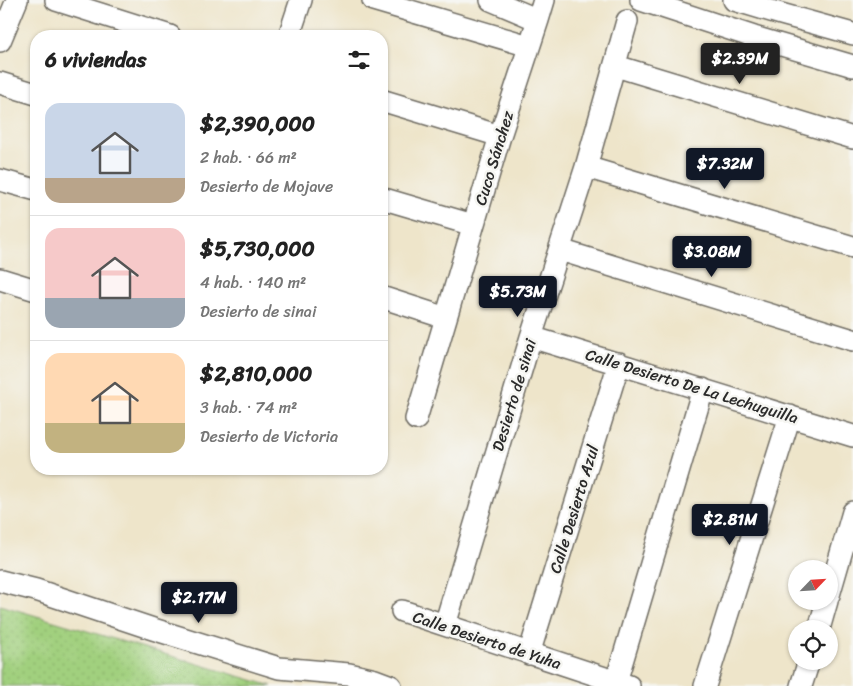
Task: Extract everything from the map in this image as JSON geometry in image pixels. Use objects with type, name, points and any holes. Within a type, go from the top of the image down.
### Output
[{"type":"street","points":[[0,41],[17,0]]},
{"type":"street","points":[[56,0],[151,30]]},
{"type":"street","points":[[291,30],[301,0]]},
{"type":"street","points":[[373,0],[530,46]]},
{"type":"street","points":[[491,0],[541,10]]},
{"type":"street","points":[[641,0],[754,37],[853,66]]},
{"type":"street","points":[[734,0],[853,34]]},
{"type":"street","name":"Cuco Sánchez","points":[[416,419],[500,136],[541,10]]},
{"type":"street","name":"Desierto de sinai","points":[[446,625],[532,337],[586,166],[628,21]]},
{"type":"street","points":[[616,66],[853,138]]},
{"type":"street","points":[[0,83],[30,92]]},
{"type":"street","points":[[388,102],[500,136]]},
{"type":"street","points":[[586,166],[853,247]]},
{"type":"street","points":[[0,180],[30,188]]},
{"type":"street","points":[[388,200],[473,225]]},
{"type":"street","points":[[560,250],[853,340]]},
{"type":"street","points":[[0,279],[30,288]]},
{"type":"street","points":[[388,299],[446,318]]},
{"type":"street","name":"Calle Desierto De La Lechuguilla","points":[[532,337],[853,436]]},
{"type":"street","name":"Calle Desierto Azul","points":[[529,654],[619,363]]},
{"type":"street","points":[[622,684],[703,389]]},
{"type":"street","points":[[705,686],[790,416]]},
{"type":"street","points":[[838,564],[853,512]]},
{"type":"street","points":[[0,581],[36,590],[279,668],[349,674],[391,686]]},
{"type":"street","name":"Calle Desierto de Yuha","points":[[402,612],[622,684]]},
{"type":"street","points":[[801,686],[806,670]]},
{"type":"green space","points":[[0,605],[272,686],[0,686]]}]
